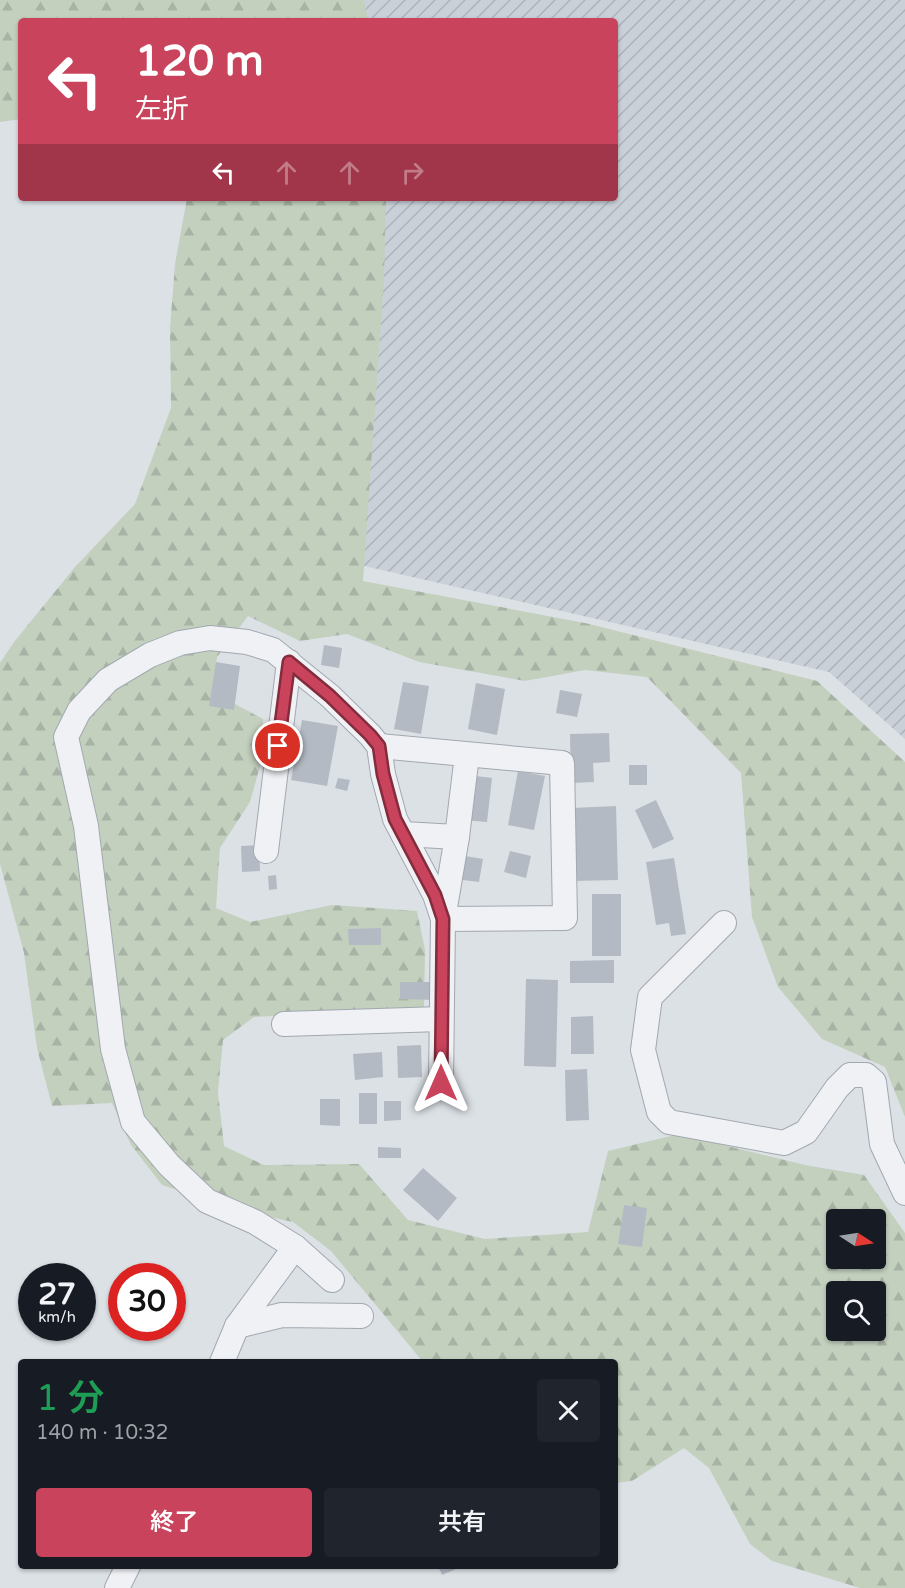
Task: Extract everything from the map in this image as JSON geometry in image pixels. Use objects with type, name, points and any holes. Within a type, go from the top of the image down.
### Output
[{"type":"street","points":[[332,1280],[296,1247],[255,1222],[207,1201],[169,1165],[133,1122],[113,1049],[86,826],[66,737],[79,711],[108,680],[150,655],[180,643],[210,638],[247,642],[273,650],[330,696],[379,746],[383,774],[395,819],[435,895],[443,919]]},
{"type":"street","points":[[266,851],[289,662]]},
{"type":"street","points":[[379,746],[562,764],[565,918],[443,919]]},
{"type":"street","points":[[441,1083],[443,919],[457,837],[467,755]]},
{"type":"street","points":[[403,834],[457,837]]},
{"type":"street","points":[[724,923],[650,997],[643,1050],[659,1112],[669,1122],[784,1143],[806,1132],[837,1088],[850,1075],[866,1075],[874,1082],[882,1144],[905,1193]]},
{"type":"street","points":[[284,1024],[441,1019]]},
{"type":"street","points":[[223,1359],[237,1326],[296,1247]]},
{"type":"street","points":[[237,1326],[282,1315],[361,1316]]},
{"type":"street","points":[[117,1588],[126,1569]]},
{"type":"shaded area","points":[[334,0],[905,0],[905,739],[829,672],[338,560],[342,201],[618,201],[618,18],[335,18]]},
{"type":"green space","points":[[0,0],[364,0],[367,18],[18,18],[18,119],[0,122]]},
{"type":"green space","points":[[186,201],[386,201],[384,279],[363,581],[585,623],[817,681],[905,762],[905,1117],[885,1067],[822,1039],[778,987],[752,917],[741,773],[647,677],[585,670],[525,681],[419,662],[347,634],[300,641],[248,616],[217,657],[213,692],[263,719],[262,759],[250,802],[220,848],[216,908],[250,922],[332,905],[417,911],[425,950],[424,1008],[254,1017],[223,1040],[218,1092],[224,1146],[264,1165],[359,1164],[408,1220],[485,1239],[588,1232],[608,1151],[679,1134],[805,1165],[864,1175],[905,1233],[905,1588],[860,1588],[772,1561],[750,1544],[709,1468],[684,1448],[632,1481],[618,1483],[618,1359],[421,1359],[331,1251],[293,1222],[238,1210],[162,1185],[131,1145],[112,1103],[52,1106],[37,1048],[24,953],[0,864],[0,663],[14,642],[75,567],[135,504],[171,408],[170,328],[175,264]]},
{"type":"building","points":[[324,645],[342,648],[339,668],[321,665]]},
{"type":"building","points":[[216,662],[240,666],[234,710],[209,706]]},
{"type":"building","points":[[403,682],[429,686],[421,734],[394,729]]},
{"type":"building","points":[[476,683],[505,689],[497,735],[468,729]]},
{"type":"building","points":[[560,690],[582,694],[577,717],[556,713]]},
{"type":"building","points":[[302,720],[338,726],[327,786],[291,780]]},
{"type":"building","points":[[609,733],[610,762],[593,763],[594,782],[571,783],[570,734]]},
{"type":"building","points":[[629,765],[647,765],[647,785],[629,785]]},
{"type":"building","points":[[518,771],[545,776],[534,830],[508,825]]},
{"type":"building","points":[[468,775],[492,778],[487,822],[463,820]]},
{"type":"building","points":[[338,778],[350,780],[347,791],[335,788]]},
{"type":"building","points":[[656,800],[674,839],[653,849],[635,810]]},
{"type":"building","points":[[616,806],[618,880],[574,881],[572,808]]},
{"type":"building","points":[[259,845],[260,871],[242,872],[241,846]]},
{"type":"building","points":[[510,851],[531,856],[526,878],[504,872]]},
{"type":"building","points":[[459,855],[483,859],[479,882],[455,879]]},
{"type":"building","points":[[674,858],[686,934],[671,936],[669,923],[656,925],[646,862]]},
{"type":"building","points":[[276,875],[277,889],[269,890],[268,876]]},
{"type":"building","points":[[592,894],[621,894],[621,956],[592,956]]},
{"type":"building","points":[[381,928],[381,945],[349,945],[348,929]]},
{"type":"building","points":[[614,960],[614,983],[570,983],[570,961]]},
{"type":"building","points":[[526,979],[558,980],[556,1067],[524,1066]]},
{"type":"building","points":[[400,982],[435,982],[435,1000],[400,999]]},
{"type":"building","points":[[593,1016],[594,1054],[571,1054],[571,1017]]},
{"type":"building","points":[[421,1045],[422,1077],[398,1078],[397,1046]]},
{"type":"building","points":[[382,1052],[383,1077],[355,1080],[353,1054]]},
{"type":"building","points":[[587,1069],[589,1120],[566,1121],[565,1070]]},
{"type":"building","points":[[359,1093],[377,1093],[377,1124],[359,1124]]},
{"type":"building","points":[[320,1099],[340,1099],[340,1126],[320,1125]]},
{"type":"building","points":[[384,1101],[401,1101],[401,1120],[384,1121]]},
{"type":"building","points":[[378,1147],[401,1148],[401,1158],[378,1158]]},
{"type":"building","points":[[423,1168],[457,1198],[438,1221],[403,1190]]},
{"type":"building","points":[[624,1205],[647,1208],[642,1247],[618,1244]]},
{"type":"building","points":[[439,1569],[456,1569],[442,1575]]},
{"type":"route","points":[[278,746],[289,662],[330,696],[379,746],[383,774],[395,819],[435,895],[443,919],[441,1083]]}]
